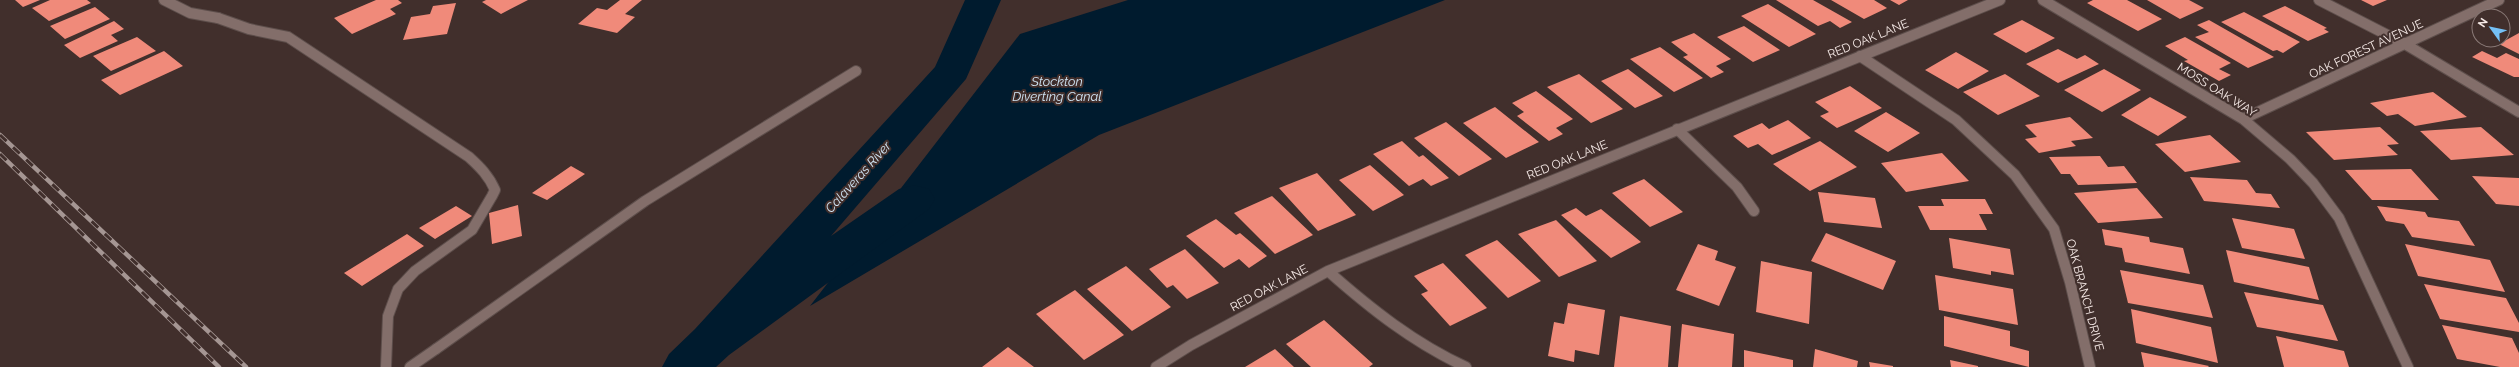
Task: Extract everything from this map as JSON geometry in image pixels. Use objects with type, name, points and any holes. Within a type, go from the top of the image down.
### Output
[{"type":"street","points":[[164,0],[175,8],[195,16],[218,18],[249,28],[288,37],[469,157],[484,170],[491,180],[494,190],[486,207],[469,233],[419,268],[398,289],[392,301],[386,340],[386,367]]},
{"type":"street","name":"RED OAK LANE","points":[[1156,367],[1191,345],[1328,271],[2000,0]]},
{"type":"street","name":"MOSS OAK WAY","points":[[2043,0],[2244,119],[2290,159],[2313,183],[2339,218],[2408,367]]},
{"type":"street","points":[[2319,0],[2405,44],[2519,112]]},
{"type":"street","name":"OAK FOREST AVENUE","points":[[2244,119],[2499,0]]},
{"type":"street","name":"OAK BRANCH DRIVE","points":[[1860,56],[1956,120],[2015,175],[2054,229],[2070,282],[2090,367]]},
{"type":"street","points":[[410,367],[645,201],[856,71]]},
{"type":"street","points":[[1677,129],[1738,187],[1754,211]]},
{"type":"street","points":[[1328,271],[1370,308],[1407,336],[1466,367]]},
{"type":"water","name":"Stockton Diverting Canal","points":[[1128,0],[1445,0],[1099,135],[810,306],[1020,34]]},
{"type":"building","points":[[15,0],[40,0],[23,7]]},
{"type":"building","points":[[50,0],[87,0],[91,3],[49,21],[32,8]]},
{"type":"building","points":[[376,0],[398,0],[402,3],[390,9],[396,14],[352,34],[334,18]]},
{"type":"building","points":[[486,0],[528,0],[501,14],[482,2]]},
{"type":"building","points":[[620,0],[642,0],[625,14],[635,17],[617,33],[578,24],[597,8],[607,10]]},
{"type":"building","points":[[1776,0],[1813,0],[1852,22],[1840,28],[1830,21],[1818,26]]},
{"type":"building","points":[[1831,0],[1874,0],[1887,8],[1864,19]]},
{"type":"building","points":[[1890,0],[1908,0],[1899,5]]},
{"type":"building","points":[[2093,0],[2127,0],[2162,19],[2138,31],[2087,3]]},
{"type":"building","points":[[2147,0],[2189,0],[2204,8],[2180,19]]},
{"type":"building","points":[[2361,0],[2387,0],[2373,6]]},
{"type":"building","points":[[456,3],[447,34],[403,40],[411,17],[430,14],[433,6]]},
{"type":"building","points":[[1768,4],[1816,34],[1789,47],[1741,16]]},
{"type":"building","points":[[2285,6],[2327,28],[2324,29],[2329,32],[2308,41],[2262,16]]},
{"type":"building","points":[[95,7],[110,19],[65,39],[50,26]]},
{"type":"building","points":[[2244,12],[2300,42],[2283,53],[2277,50],[2273,51],[2221,22]]},
{"type":"building","points":[[2022,20],[2055,38],[2026,53],[1993,34]]},
{"type":"building","points":[[2209,20],[2274,57],[2248,68],[2195,37],[2209,32],[2197,25]]},
{"type":"building","points":[[114,21],[124,29],[111,35],[118,41],[80,58],[64,45]]},
{"type":"building","points":[[1744,26],[1780,50],[1753,62],[1717,37]]},
{"type":"building","points":[[1694,33],[1731,59],[1716,66],[1724,72],[1711,78],[1683,57],[1688,55],[1671,42]]},
{"type":"building","points":[[2519,33],[2519,54],[2507,48],[2511,48],[2511,37]]},
{"type":"building","points":[[137,37],[156,51],[111,71],[93,56]]},
{"type":"building","points":[[2185,37],[2231,63],[2219,69],[2231,75],[2219,81],[2184,61],[2188,60],[2165,46]]},
{"type":"building","points":[[1660,47],[1703,78],[1674,92],[1630,59]]},
{"type":"building","points":[[2058,49],[2077,59],[2085,55],[2099,64],[2058,83],[2026,64]]},
{"type":"building","points":[[164,51],[183,66],[120,95],[101,80]]},
{"type":"building","points":[[2482,51],[2497,58],[2506,53],[2519,59],[2519,77],[2514,77],[2472,57]]},
{"type":"building","points":[[1956,52],[1989,71],[1958,89],[1925,70]]},
{"type":"building","points":[[1628,69],[1663,96],[1635,108],[1601,81]]},
{"type":"building","points":[[2104,69],[2141,90],[2102,112],[2064,90]]},
{"type":"building","points":[[1579,74],[1623,109],[1591,123],[1547,87]]},
{"type":"building","points":[[2005,74],[2040,96],[1998,115],[1963,92]]},
{"type":"building","points":[[1850,86],[1882,108],[1837,128],[1820,116],[1829,112],[1815,102]]},
{"type":"building","points":[[1536,91],[1573,119],[1556,128],[1563,134],[1549,141],[1517,116],[1524,112],[1512,103]]},
{"type":"building","points":[[2433,92],[2467,117],[2415,126],[2398,114],[2387,116],[2370,103]]},
{"type":"building","points":[[2150,97],[2187,117],[2158,136],[2121,115]]},
{"type":"building","points":[[1495,107],[1539,142],[1506,158],[1463,123]]},
{"type":"building","points":[[1886,112],[1920,133],[1888,152],[1854,131]]},
{"type":"building","points":[[2070,117],[2093,138],[2071,141],[2076,146],[2039,153],[2025,139],[2037,137],[2025,125]]},
{"type":"building","points":[[1788,120],[1811,138],[1772,155],[1758,144],[1748,148],[1733,136],[1762,123],[1769,129]]},
{"type":"building","points":[[1446,122],[1492,159],[1459,176],[1414,138]]},
{"type":"building","points":[[2380,127],[2399,144],[2387,145],[2398,155],[2334,160],[2306,132]]},
{"type":"building","points":[[2481,127],[2514,155],[2451,160],[2420,131]]},
{"type":"building","points":[[2210,135],[2241,162],[2185,172],[2155,144]]},
{"type":"building","points":[[1402,141],[1419,157],[1423,155],[1449,178],[1431,186],[1423,179],[1409,186],[1373,154]]},
{"type":"building","points":[[1820,141],[1857,167],[1810,191],[1773,164]]},
{"type":"building","points":[[1942,153],[1969,181],[1906,192],[1881,163]]},
{"type":"building","points":[[2100,156],[2108,167],[2124,166],[2137,183],[2078,185],[2070,174],[2061,174],[2049,157]]},
{"type":"building","points":[[1370,165],[1404,195],[1373,211],[1339,180]]},
{"type":"building","points":[[571,166],[585,174],[547,200],[532,193]]},
{"type":"building","points":[[2411,169],[2439,200],[2372,200],[2345,170]]},
{"type":"building","points":[[1317,173],[1356,215],[1318,231],[1279,188]]},
{"type":"building","points":[[2472,176],[2519,178],[2519,206],[2496,204]]},
{"type":"building","points":[[2190,177],[2247,180],[2256,193],[2271,194],[2280,208],[2204,201]]},
{"type":"building","points":[[1644,179],[1683,212],[1650,227],[1612,193]]},
{"type":"building","points":[[2137,188],[2163,218],[2098,223],[2074,193]]},
{"type":"building","points":[[1818,192],[1875,198],[1882,228],[1824,222]]},
{"type":"building","points":[[1272,196],[1313,235],[1275,254],[1234,213]]},
{"type":"building","points":[[1941,199],[1985,199],[1993,214],[1979,214],[1987,230],[1930,230],[1918,206],[1944,206]]},
{"type":"building","points":[[518,205],[522,236],[492,244],[489,213]]},
{"type":"building","points":[[456,206],[472,216],[435,239],[419,228]]},
{"type":"building","points":[[2377,206],[2425,212],[2428,217],[2459,221],[2475,246],[2412,237],[2404,224],[2386,221]]},
{"type":"building","points":[[1576,208],[1586,216],[1601,209],[1641,242],[1611,258],[1561,215]]},
{"type":"building","points":[[2232,218],[2294,229],[2305,259],[2242,248]]},
{"type":"building","points":[[1216,219],[1236,235],[1240,233],[1267,256],[1249,268],[1239,259],[1224,268],[1186,236]]},
{"type":"building","points":[[1556,220],[1597,261],[1559,277],[1518,234]]},
{"type":"building","points":[[2102,229],[2149,237],[2150,242],[2183,248],[2190,274],[2125,262],[2122,248],[2105,245]]},
{"type":"building","points":[[1826,233],[1896,261],[1883,290],[1811,261]]},
{"type":"building","points":[[407,234],[424,246],[362,286],[344,273]]},
{"type":"building","points":[[1949,238],[2010,249],[2014,275],[1991,271],[1991,275],[1953,268]]},
{"type":"building","points":[[1497,240],[1541,281],[1508,298],[1465,255]]},
{"type":"building","points":[[1698,244],[1718,251],[1715,260],[1736,267],[1719,306],[1676,290]]},
{"type":"building","points":[[2405,244],[2490,260],[2505,292],[2418,276]]},
{"type":"building","points":[[1185,249],[1219,283],[1187,299],[1173,285],[1167,288],[1149,269]]},
{"type":"building","points":[[2226,250],[2309,267],[2319,300],[2234,282]]},
{"type":"building","points":[[1761,261],[1812,272],[1809,324],[1756,312]]},
{"type":"building","points":[[1443,263],[1487,308],[1450,326],[1421,294],[1428,291],[1414,276]]},
{"type":"building","points":[[1126,266],[1171,307],[1132,331],[1087,289]]},
{"type":"building","points":[[2120,270],[2203,285],[2213,318],[2128,303]]},
{"type":"building","points":[[1935,275],[2013,289],[2018,325],[1939,310]]},
{"type":"building","points":[[2424,284],[2506,298],[2519,323],[2519,332],[2440,319]]},
{"type":"building","points":[[1075,290],[1124,335],[1084,360],[1036,314]]},
{"type":"building","points":[[2244,292],[2323,305],[2338,341],[2257,327]]},
{"type":"building","points":[[1568,303],[1605,310],[1599,355],[1575,350],[1574,362],[1548,356],[1554,322],[1564,324]]},
{"type":"building","points":[[2131,309],[2211,327],[2218,363],[2136,343]]},
{"type":"building","points":[[1620,316],[1671,326],[1668,367],[1614,367]]},
{"type":"building","points":[[1944,316],[2010,331],[2010,346],[2029,351],[2029,367],[1944,346]]},
{"type":"building","points":[[1324,320],[1373,364],[1369,367],[1311,367],[1286,344]]},
{"type":"building","points":[[1682,324],[1734,334],[1732,367],[1678,367]]},
{"type":"building","points":[[2442,325],[2512,338],[2519,353],[2519,367],[2500,367],[2457,359]]},
{"type":"building","points":[[2276,336],[2344,351],[2349,367],[2284,367]]},
{"type":"building","points":[[1008,347],[1034,367],[982,367]]},
{"type":"building","points":[[1275,349],[1294,367],[1245,367]]},
{"type":"building","points":[[1815,349],[1858,361],[1857,367],[1813,367]]},
{"type":"building","points":[[1744,350],[1793,360],[1793,367],[1744,367]]},
{"type":"building","points":[[2141,352],[2209,366],[2144,367]]},
{"type":"building","points":[[1950,360],[1978,366],[1978,367],[1951,367]]},
{"type":"building","points":[[1869,362],[1893,366],[1893,367],[1870,367]]},
{"type":"waterway","name":"Calaveras River","points":[[712,342],[952,71],[983,0]]},
{"type":"waterway","name":"Calaveras River","points":[[712,342],[914,199]]},
{"type":"waterway","name":"Calaveras River","points":[[686,367],[712,342]]},
{"type":"railway","points":[[0,135],[246,367]]},
{"type":"railway","points":[[0,154],[219,367]]}]
